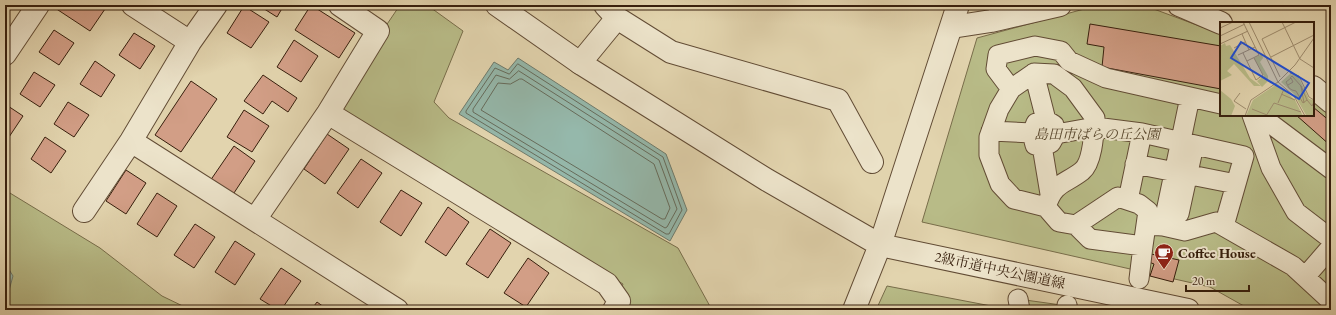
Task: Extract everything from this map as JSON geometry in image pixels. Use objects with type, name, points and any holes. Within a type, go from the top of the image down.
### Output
[{"type":"street","points":[[5,54],[38,5]]},
{"type":"street","points":[[133,5],[190,42]]},
{"type":"street","points":[[84,211],[132,141],[190,42],[216,5]]},
{"type":"street","points":[[256,218],[328,113],[378,31],[340,5]]},
{"type":"street","name":"2級市道中央公園道線","points":[[497,5],[580,63],[767,180],[880,245],[1188,310]]},
{"type":"street","points":[[854,310],[880,245],[958,5]]},
{"type":"street","points":[[952,27],[991,21],[1060,5]]},
{"type":"street","points":[[1179,5],[1220,23]]},
{"type":"street","points":[[580,63],[611,12],[671,52],[838,100],[872,162]]},
{"type":"street","points":[[1011,89],[996,69],[998,55],[1035,46],[1061,51],[1069,62],[1106,78],[1220,104]]},
{"type":"street","points":[[1062,80],[1069,62]]},
{"type":"street","points":[[1034,73],[1044,134],[1048,200],[1059,222],[1076,225],[1090,239],[1143,246]]},
{"type":"street","points":[[1034,73],[1054,74],[1073,88],[1095,118],[1094,145],[1083,170],[1062,183],[1048,200],[1014,199],[1000,184],[989,155],[989,137],[998,109],[1011,89],[1034,73]]},
{"type":"street","points":[[1314,88],[1331,102]]},
{"type":"street","points":[[1162,226],[1190,97]]},
{"type":"street","points":[[328,113],[607,284],[619,301],[614,310]]},
{"type":"street","points":[[1252,116],[1271,168],[1296,212],[1331,239]]},
{"type":"street","points":[[1260,116],[1331,169]]},
{"type":"street","points":[[991,131],[1044,134],[1095,127],[1142,133],[1244,156],[1224,226]]},
{"type":"street","points":[[1128,200],[1142,133]]},
{"type":"street","points":[[132,141],[256,218],[397,310]]},
{"type":"street","points":[[1139,278],[1143,246],[1162,226],[1194,145]]},
{"type":"street","points":[[1135,164],[1236,184]]},
{"type":"street","points":[[1076,225],[1118,197],[1139,204],[1162,226],[1185,231],[1216,222],[1293,266],[1331,301]]},
{"type":"street","points":[[1305,277],[1331,247]]},
{"type":"green space","points":[[400,5],[427,5],[463,31],[434,102],[449,118],[678,248],[712,310],[612,310],[623,284],[331,107]]},
{"type":"green space","name":"島田市ばらの丘公園","points":[[1099,5],[1143,5],[1220,34],[1220,116],[1314,116],[1314,99],[1331,113],[1331,310],[1251,310],[1210,287],[922,222],[977,38]]},
{"type":"green space","points":[[5,190],[100,248],[162,296],[191,310],[5,310]]},
{"type":"green space","points":[[887,286],[1012,310],[876,310]]},
{"type":"green space","points":[[1018,299],[1090,309],[1094,310],[1020,310]]},
{"type":"water","points":[[518,58],[666,154],[687,210],[670,241],[459,114],[494,62],[508,70]]},
{"type":"water","points":[[5,263],[13,276],[5,305]]},
{"type":"building","points":[[57,5],[100,5],[105,9],[90,31],[55,8]]},
{"type":"building","points":[[258,5],[284,5],[277,17]]},
{"type":"building","points":[[311,5],[355,33],[339,58],[295,30]]},
{"type":"building","points":[[244,6],[269,22],[251,48],[227,33]]},
{"type":"building","points":[[1090,24],[1220,46],[1220,89],[1102,67],[1104,47],[1087,44]]},
{"type":"building","points":[[54,30],[74,43],[59,65],[39,52]]},
{"type":"building","points":[[134,33],[155,46],[140,69],[119,55]]},
{"type":"building","points":[[294,40],[318,56],[301,82],[277,67]]},
{"type":"building","points":[[95,61],[115,75],[101,97],[80,84]]},
{"type":"building","points":[[34,72],[55,85],[40,107],[20,94]]},
{"type":"building","points":[[263,75],[297,98],[288,112],[272,101],[263,114],[244,101]]},
{"type":"building","points":[[191,81],[217,99],[181,152],[155,135]]},
{"type":"building","points":[[68,102],[89,115],[74,137],[54,124]]},
{"type":"building","points":[[5,104],[23,116],[5,143]]},
{"type":"building","points":[[1314,108],[1331,122],[1331,146],[1297,116],[1314,116]]},
{"type":"building","points":[[244,110],[269,126],[252,152],[227,137]]},
{"type":"building","points":[[327,134],[349,149],[325,184],[304,169]]},
{"type":"building","points":[[45,137],[66,151],[51,173],[31,159]]},
{"type":"building","points":[[234,146],[255,161],[232,196],[210,181]]},
{"type":"building","points":[[361,159],[382,173],[358,208],[337,193]]},
{"type":"building","points":[[126,170],[146,183],[126,214],[106,201]]},
{"type":"building","points":[[401,190],[422,203],[401,236],[380,222]]},
{"type":"building","points":[[157,193],[177,206],[157,237],[137,224]]},
{"type":"building","points":[[448,207],[469,222],[446,256],[425,242]]},
{"type":"building","points":[[195,224],[215,237],[194,268],[174,255]]},
{"type":"building","points":[[490,229],[511,243],[488,278],[466,264]]},
{"type":"building","points":[[235,241],[255,254],[235,285],[215,272]]},
{"type":"building","name":"Coffee House","points":[[1151,254],[1179,260],[1173,282],[1150,276],[1154,264],[1149,262]]},
{"type":"building","points":[[528,258],[549,273],[526,307],[504,293]]},
{"type":"building","points":[[281,268],[301,281],[281,310],[278,310],[260,299]]},
{"type":"building","points":[[317,302],[328,310],[311,310]]},
{"type":"place","name":"Coffee House","points":[[1164,270]]}]
